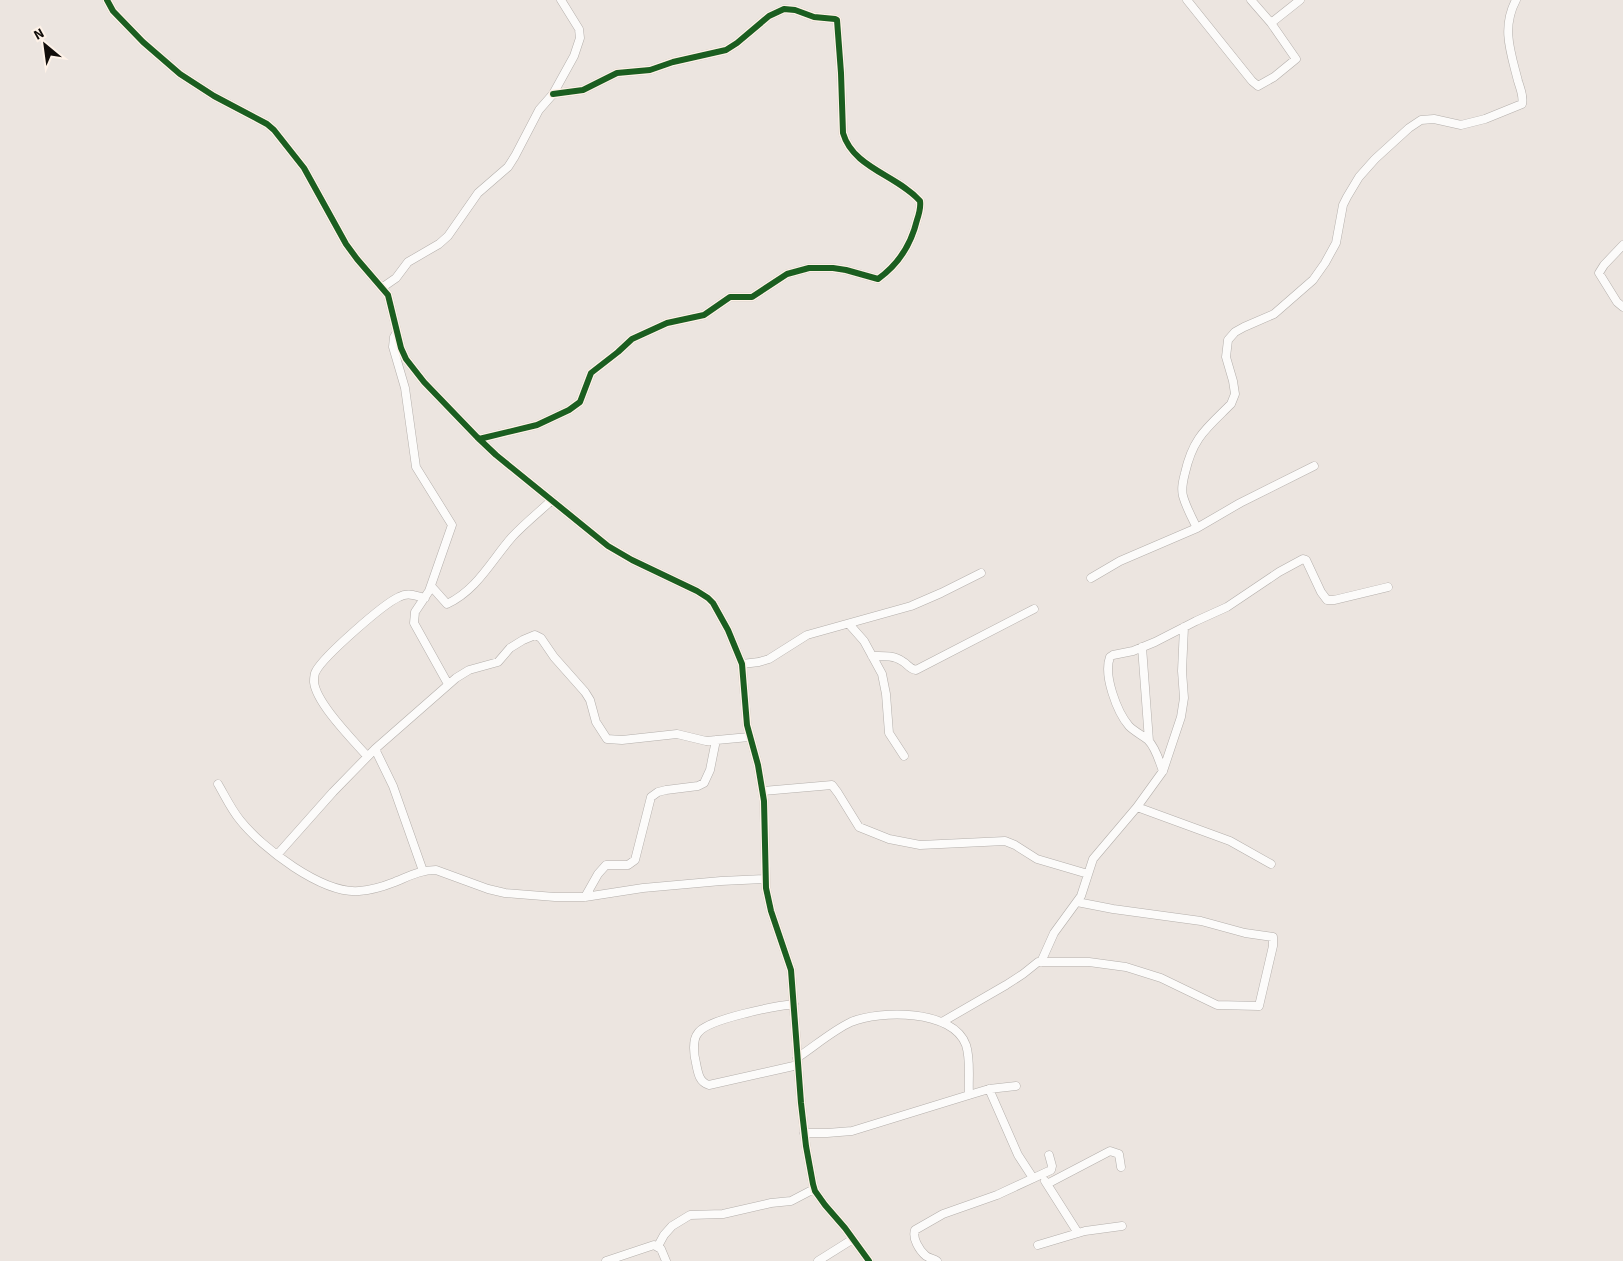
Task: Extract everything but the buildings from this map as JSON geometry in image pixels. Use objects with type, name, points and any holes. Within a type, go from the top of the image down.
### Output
[{"type":"street","points":[[107,0],[113,11],[143,42],[180,74],[214,96],[267,124],[274,130],[304,168],[346,244],[383,287],[391,302],[404,354],[414,370],[479,439],[608,546],[632,560],[697,591],[713,603],[728,630],[742,664],[744,707],[763,791],[765,879],[771,911],[791,970],[804,1133],[814,1190],[869,1261]]},
{"type":"street","points":[[383,287],[396,278],[406,264],[439,244],[450,234],[478,193],[511,163],[538,110],[553,94],[574,56],[580,34],[576,23],[561,0]]},
{"type":"street","points":[[1187,0],[1258,86],[1296,59],[1271,23],[1251,0]]},
{"type":"street","points":[[1271,23],[1300,0]]},
{"type":"street","points":[[1196,528],[1183,496],[1183,484],[1188,458],[1194,444],[1199,436],[1235,398],[1233,380],[1226,357],[1228,340],[1231,335],[1244,326],[1274,314],[1313,280],[1336,243],[1343,205],[1356,182],[1374,159],[1409,128],[1421,120],[1429,119],[1461,125],[1484,119],[1522,104],[1521,91],[1508,47],[1509,24],[1516,0]]},
{"type":"street","points":[[479,439],[536,426],[569,410],[580,402],[591,373],[632,339],[667,323],[704,315],[730,297],[747,298],[755,296],[787,274],[809,268],[832,268],[878,279],[893,267],[905,251],[913,236],[920,208],[920,200],[912,192],[862,160],[846,141],[842,129],[841,73],[837,20],[835,18],[814,17],[795,10],[784,9],[769,16],[726,50],[673,62],[650,70],[617,73],[583,90],[553,94]]},
{"type":"street","points":[[1623,245],[1598,273],[1613,296],[1623,307]]},
{"type":"street","points":[[397,332],[394,337],[393,347],[405,388],[416,468],[452,525],[425,598],[415,612],[414,623],[448,684]]},
{"type":"street","points":[[1091,578],[1120,561],[1196,528],[1240,503],[1314,466]]},
{"type":"street","points":[[430,586],[447,604],[463,593],[479,579],[514,535],[552,500]]},
{"type":"street","points":[[1149,740],[1131,728],[1122,717],[1116,704],[1108,665],[1110,657],[1113,655],[1142,647],[1227,607],[1279,572],[1303,559],[1306,560],[1317,585],[1327,600],[1388,587]]},
{"type":"street","points":[[742,664],[765,660],[802,637],[911,606],[981,573]]},
{"type":"street","points":[[367,756],[328,710],[314,684],[314,673],[320,664],[343,642],[388,603],[408,594],[425,598]]},
{"type":"street","points":[[872,656],[896,657],[912,670],[916,670],[1034,609]]},
{"type":"street","points":[[849,624],[864,641],[882,674],[889,733],[904,756]]},
{"type":"street","points":[[1041,962],[1054,933],[1077,902],[1093,860],[1137,807],[1163,771],[1181,717],[1184,698],[1182,671],[1184,627]]},
{"type":"street","points":[[277,855],[367,756],[448,684],[469,670],[497,662],[516,644],[530,637],[538,636],[544,640],[562,666],[586,692],[590,700],[594,719],[607,739],[622,740],[677,734],[703,741],[750,738]]},
{"type":"street","points":[[1142,647],[1149,740],[1163,771]]},
{"type":"street","points":[[585,897],[604,867],[608,865],[628,865],[635,860],[649,803],[654,794],[677,787],[698,786],[704,783],[710,770],[716,740]]},
{"type":"street","points":[[375,749],[393,786],[423,871]]},
{"type":"street","points":[[218,784],[240,820],[277,855],[308,876],[337,889],[347,891],[391,884],[423,871],[436,870],[488,889],[505,893],[555,897],[585,897],[642,888],[765,879]]},
{"type":"street","points":[[763,791],[832,786],[859,827],[889,839],[920,845],[1008,842],[1041,860],[1088,874]]},
{"type":"street","points":[[1137,807],[1230,841],[1271,864]]},
{"type":"street","points":[[942,1022],[1024,974],[1036,962],[1089,962],[1126,967],[1161,978],[1210,1002],[1224,1006],[1259,1006],[1273,946],[1273,938],[1200,922],[1077,902]]},
{"type":"street","points":[[794,1004],[752,1012],[703,1028],[696,1036],[694,1052],[699,1076],[703,1083],[709,1085],[797,1062],[841,1028],[864,1018],[896,1014],[942,1022],[960,1035],[966,1046],[969,1094]]},
{"type":"street","points":[[804,1133],[852,1131],[969,1094],[989,1089],[1016,1086]]},
{"type":"street","points":[[989,1089],[1018,1155],[1033,1178]]},
{"type":"street","points":[[1046,1184],[1110,1151],[1119,1154],[1121,1167]]},
{"type":"street","points":[[937,1261],[926,1256],[914,1239],[913,1234],[917,1228],[943,1214],[997,1195],[1041,1175],[1052,1168],[1050,1155]]},
{"type":"street","points":[[1041,1175],[1078,1233]]},
{"type":"street","points":[[658,1246],[664,1234],[672,1226],[690,1215],[723,1214],[771,1203],[791,1201],[814,1190]]},
{"type":"street","points":[[1038,1245],[1078,1233],[1122,1226]]},
{"type":"street","points":[[818,1261],[853,1239]]},
{"type":"street","points":[[606,1261],[650,1246],[658,1246],[664,1253],[666,1261]]},
{"type":"cycle path","points":[[107,0],[113,11],[143,42],[180,74],[214,96],[267,124],[274,130],[304,168],[346,244],[388,295],[401,348],[406,359],[424,382],[477,437],[496,455],[608,546],[632,560],[697,591],[713,603],[728,630],[742,664],[747,725],[758,765],[764,801],[766,888],[771,911],[791,970],[801,1103],[813,1184],[815,1191],[825,1205],[845,1228],[869,1261]]},
{"type":"cycle path","points":[[479,439],[537,425],[569,410],[580,402],[591,373],[632,339],[667,323],[704,315],[730,297],[752,297],[787,274],[809,268],[833,268],[878,279],[892,267],[908,246],[920,210],[920,201],[900,184],[866,163],[848,145],[843,133],[841,73],[837,20],[835,19],[814,17],[795,10],[784,9],[769,16],[726,50],[673,62],[650,70],[617,73],[583,90],[553,94]]}]
